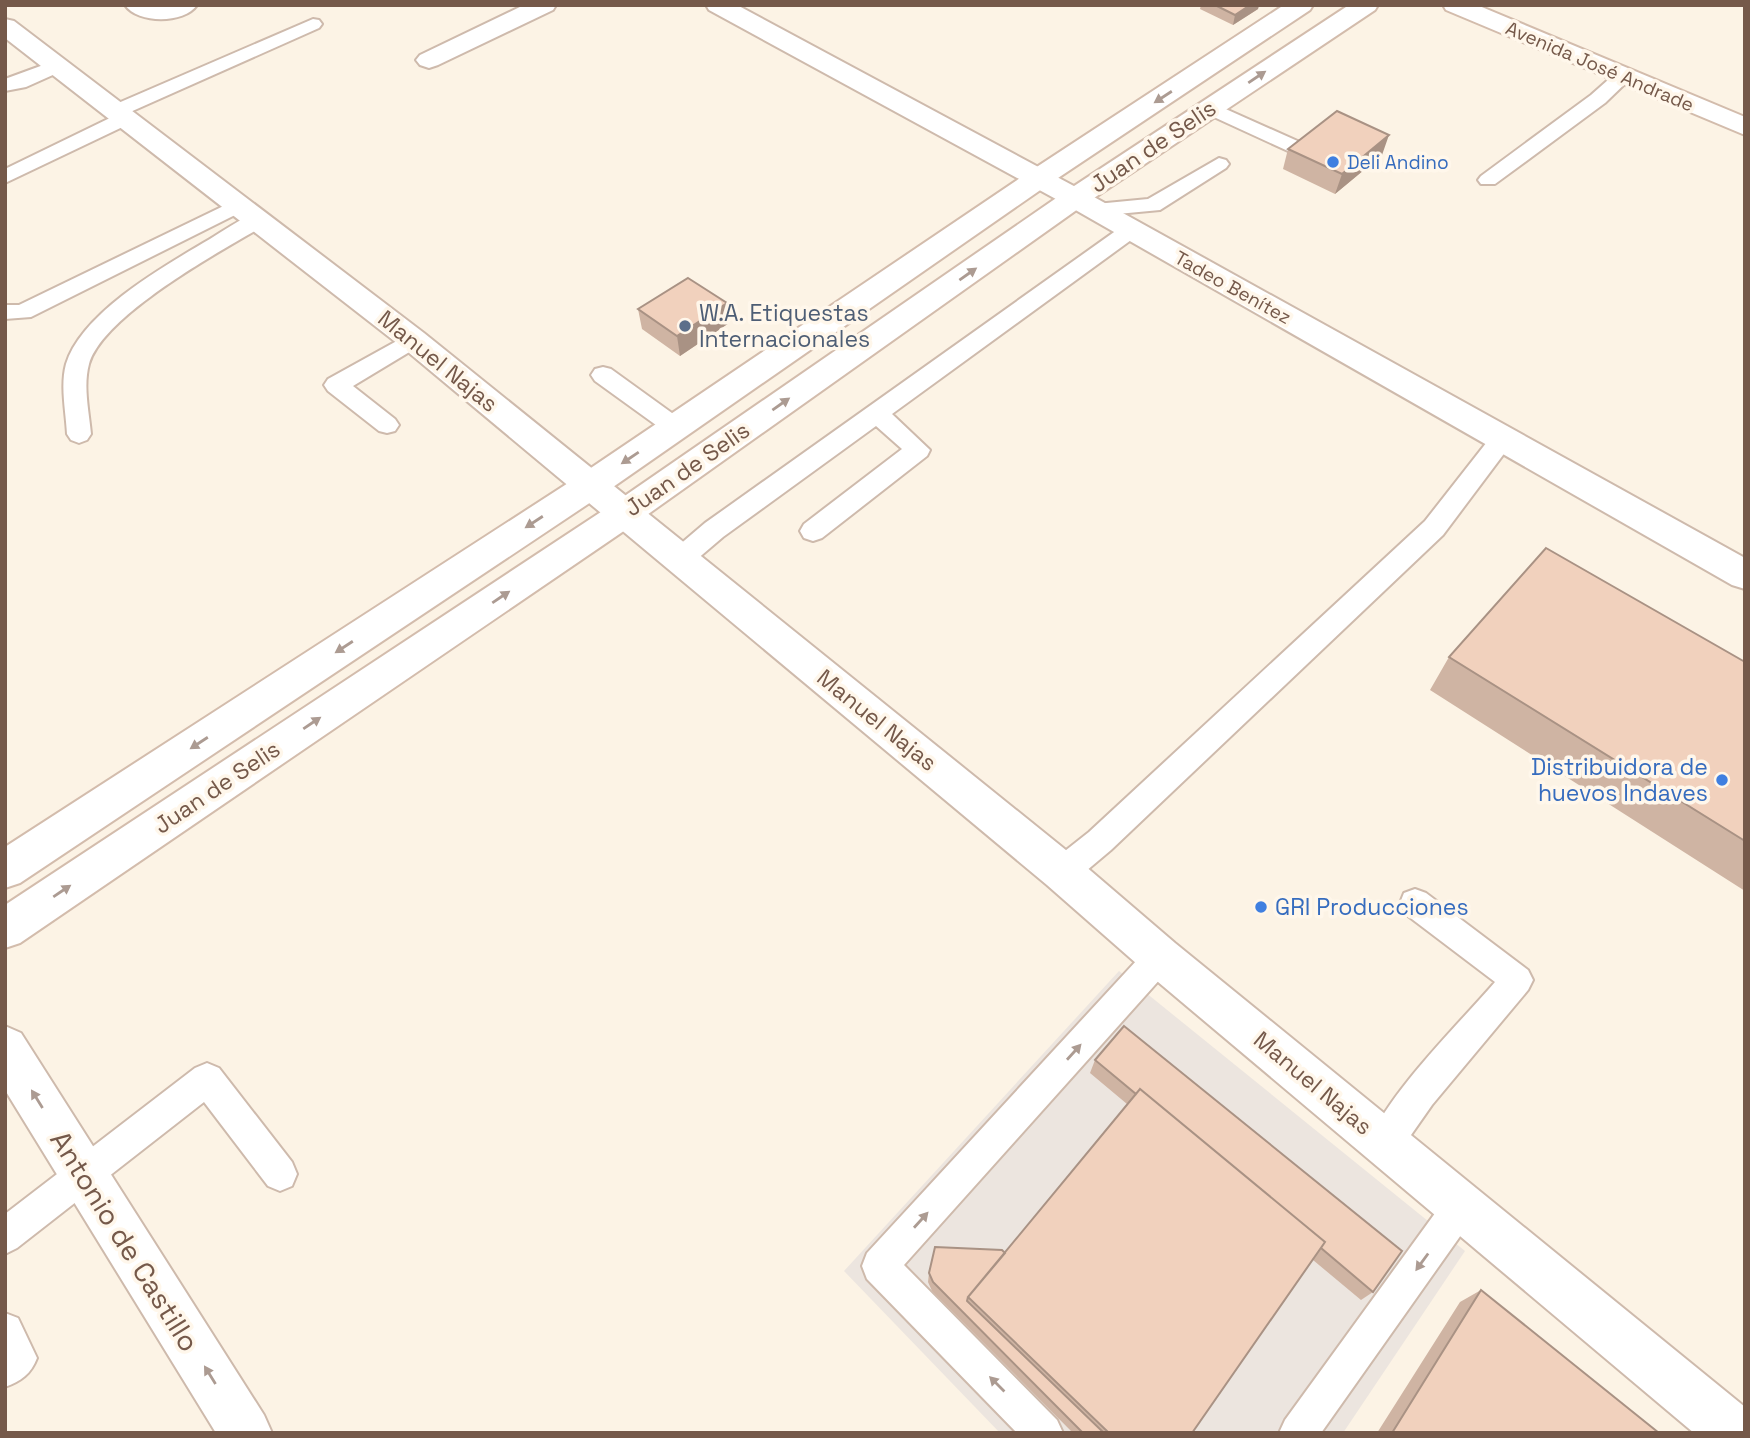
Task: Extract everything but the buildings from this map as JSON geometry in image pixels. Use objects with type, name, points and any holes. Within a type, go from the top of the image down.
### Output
[{"type":"street","points":[[137,5],[153,12],[164,12],[185,5]]},
{"type":"street","points":[[429,60],[544,5]]},
{"type":"street","name":"Tadeo Benítez","points":[[718,5],[1086,204],[1745,575]]},
{"type":"street","name":"Juan de Selis","points":[[5,870],[591,485],[1039,178],[1301,5]]},
{"type":"street","name":"Juan de Selis","points":[[5,929],[1086,204],[1210,108],[1366,5]]},
{"type":"street","name":"Avenida José Andrade","points":[[1455,5],[1745,127]]},
{"type":"street","name":"Manuel Najas","points":[[5,26],[413,340],[1062,872],[1160,957],[1735,1433]]},
{"type":"street","name":"Antonio de Castillo","points":[[5,1048],[246,1433]]},
{"type":"lane","points":[[5,177],[121,115],[313,24]]},
{"type":"lane","points":[[5,85],[19,83],[57,66]]},
{"type":"lane","points":[[1488,180],[1598,99],[1623,76]]},
{"type":"lane","points":[[1210,108],[1295,147]]},
{"type":"lane","points":[[1086,204],[1153,205],[1219,164]]},
{"type":"lane","points":[[5,312],[23,312],[248,213]]},
{"type":"lane","points":[[79,434],[77,365],[93,335],[113,316],[221,241],[248,213]]},
{"type":"lane","points":[[680,559],[714,530],[1131,230]]},
{"type":"lane","points":[[387,425],[336,384],[413,340]]},
{"type":"lane","points":[[603,375],[675,427]]},
{"type":"lane","points":[[813,531],[918,450],[878,414]]},
{"type":"lane","points":[[1062,872],[1100,841],[1434,528],[1503,439]]},
{"type":"lane","points":[[1385,1143],[1420,1093],[1517,980],[1415,903]]},
{"type":"lane","points":[[1044,1433],[880,1266],[1160,957]]},
{"type":"lane","points":[[5,1236],[207,1079],[280,1174]]},
{"type":"lane","points":[[1298,1433],[1461,1206]]},
{"type":"lane","points":[[5,1331],[19,1358],[5,1369]]},
{"type":"shaded area","points":[[1119,971],[1465,1251],[1343,1433],[1000,1433],[844,1271]]},
{"type":"place","name":"Deli Andino","points":[[1333,162]]},
{"type":"place","name":"W.A. Etiquestas Internacionales","points":[[685,326]]},
{"type":"place","name":"Distribuidora de huevos Indaves","points":[[1722,780]]},
{"type":"place","name":"GRI Producciones","points":[[1261,907]]}]
